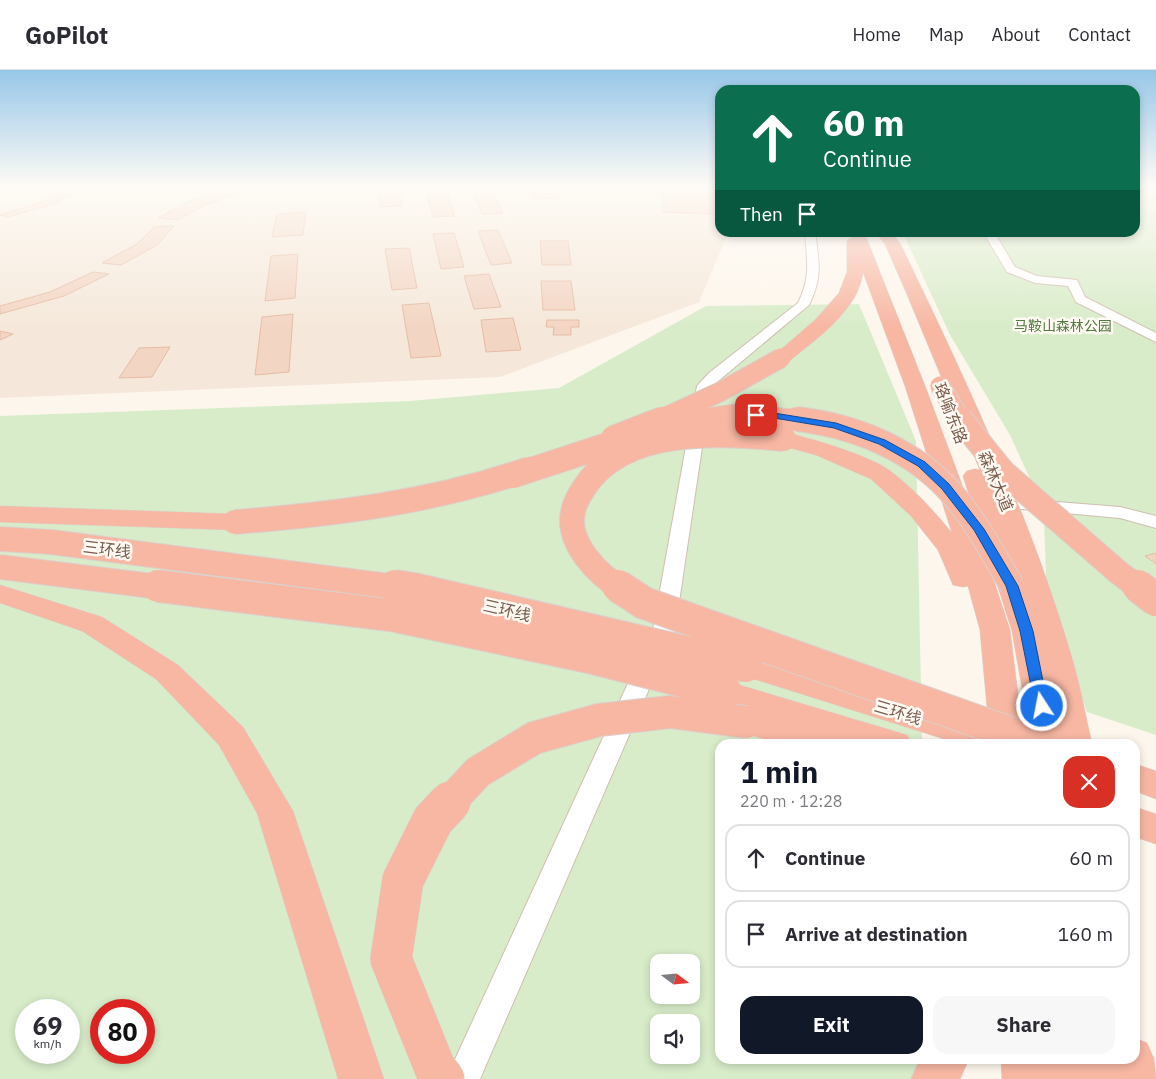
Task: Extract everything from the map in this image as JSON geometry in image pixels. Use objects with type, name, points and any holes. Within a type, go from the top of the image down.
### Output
[{"type":"highway","points":[[512,476],[678,414],[760,372],[781,358],[819,328],[842,300],[853,281],[856,237]]},
{"type":"highway","points":[[858,237],[915,386],[952,490],[995,630],[1006,739]]},
{"type":"highway","name":"珞喻东路","points":[[878,237],[981,490],[1026,631],[1048,739]]},
{"type":"highway","name":"森林大道","points":[[887,237],[892,243],[929,321],[1016,528],[1054,645],[1074,739]]},
{"type":"highway","points":[[940,386],[966,428],[1002,472],[1118,572],[1156,600]]},
{"type":"highway","points":[[0,514],[235,522],[344,513],[443,494],[512,476],[652,430],[721,415],[774,416],[836,426],[882,442],[921,464],[945,486],[978,529],[1012,586]]},
{"type":"highway","points":[[998,663],[951,548],[920,511],[879,474],[824,450],[784,440],[740,435],[686,436],[642,446],[607,462],[590,479],[573,506],[572,528],[583,552],[603,577],[644,603],[1027,739]]},
{"type":"highway","name":"三环线","points":[[0,539],[51,542],[414,589],[746,666],[985,739]]},
{"type":"highway","name":"三环线","points":[[0,567],[396,616],[589,657],[699,685],[877,739]]},
{"type":"highway","points":[[0,594],[92,624],[167,672],[231,736],[275,811],[360,1079]]},
{"type":"highway","points":[[444,1079],[435,1068],[391,959],[403,880],[433,820],[478,772],[534,738],[599,720],[670,712],[746,722],[807,739]]},
{"type":"highway","points":[[1140,779],[1156,785]]},
{"type":"highway","points":[[1140,786],[1156,791]]},
{"type":"highway","points":[[1140,824],[1156,829]]},
{"type":"highway","points":[[1140,831],[1156,836]]},
{"type":"highway","points":[[303,897],[380,1079]]},
{"type":"highway","points":[[934,1079],[943,1064]]},
{"type":"highway","points":[[1024,1064],[1025,1079]]},
{"type":"highway","points":[[1049,1079],[1051,1064]]},
{"type":"highway","points":[[1088,1064],[1089,1079]]},
{"type":"highway","points":[[1132,1064],[1133,1079]]},
{"type":"street","points":[[463,1079],[664,629],[704,386],[803,306],[811,288],[814,275],[810,237]]},
{"type":"street","points":[[991,237],[1011,269],[1035,279],[1073,283],[1080,298],[1156,338]]},
{"type":"street","points":[[1005,503],[1120,513],[1156,522]]},
{"type":"shaded area","points":[[0,234],[715,234],[715,237],[726,237],[699,302],[500,377],[0,398]]},
{"type":"green space","name":"马鞍山森林公园","points":[[1140,234],[1156,234],[1156,735],[1087,712],[1047,602],[1043,494],[1036,492],[1010,435],[950,335],[905,237],[1140,237]]},
{"type":"green space","points":[[859,304],[916,441],[922,739],[715,739],[715,1064],[929,1064],[930,1079],[0,1079],[0,416],[410,401],[559,388],[706,306]]},
{"type":"building","points":[[147,234],[167,234],[157,245],[121,265],[102,263],[137,244]]},
{"type":"building","points":[[273,234],[303,234],[303,235],[272,237]]},
{"type":"building","points":[[433,234],[454,234],[464,267],[441,269]]},
{"type":"building","points":[[479,234],[500,234],[512,263],[491,265]]},
{"type":"building","points":[[540,241],[568,241],[571,265],[542,265]]},
{"type":"building","points":[[409,248],[417,288],[392,290],[385,249]]},
{"type":"building","points":[[298,254],[295,298],[265,301],[271,256]]},
{"type":"building","points":[[93,272],[109,274],[64,296],[0,314],[0,306],[50,292]]},
{"type":"building","points":[[489,274],[501,307],[474,309],[464,276]]},
{"type":"building","points":[[541,281],[571,281],[575,310],[543,310]]},
{"type":"building","points":[[429,303],[441,356],[411,358],[402,305]]},
{"type":"building","points":[[293,314],[289,372],[255,375],[262,317]]},
{"type":"building","points":[[513,318],[521,350],[486,352],[481,320]]},
{"type":"building","points":[[547,320],[579,320],[579,327],[571,327],[571,335],[553,335],[554,327],[546,327]]},
{"type":"building","points":[[0,331],[13,334],[0,340]]},
{"type":"building","points":[[170,347],[152,377],[119,378],[139,348]]},
{"type":"building","points":[[1156,553],[1156,564],[1145,556]]},
{"type":"route","points":[[756,415],[836,426],[882,442],[921,464],[945,486],[978,529],[1012,586],[1026,631],[1042,706]]}]
